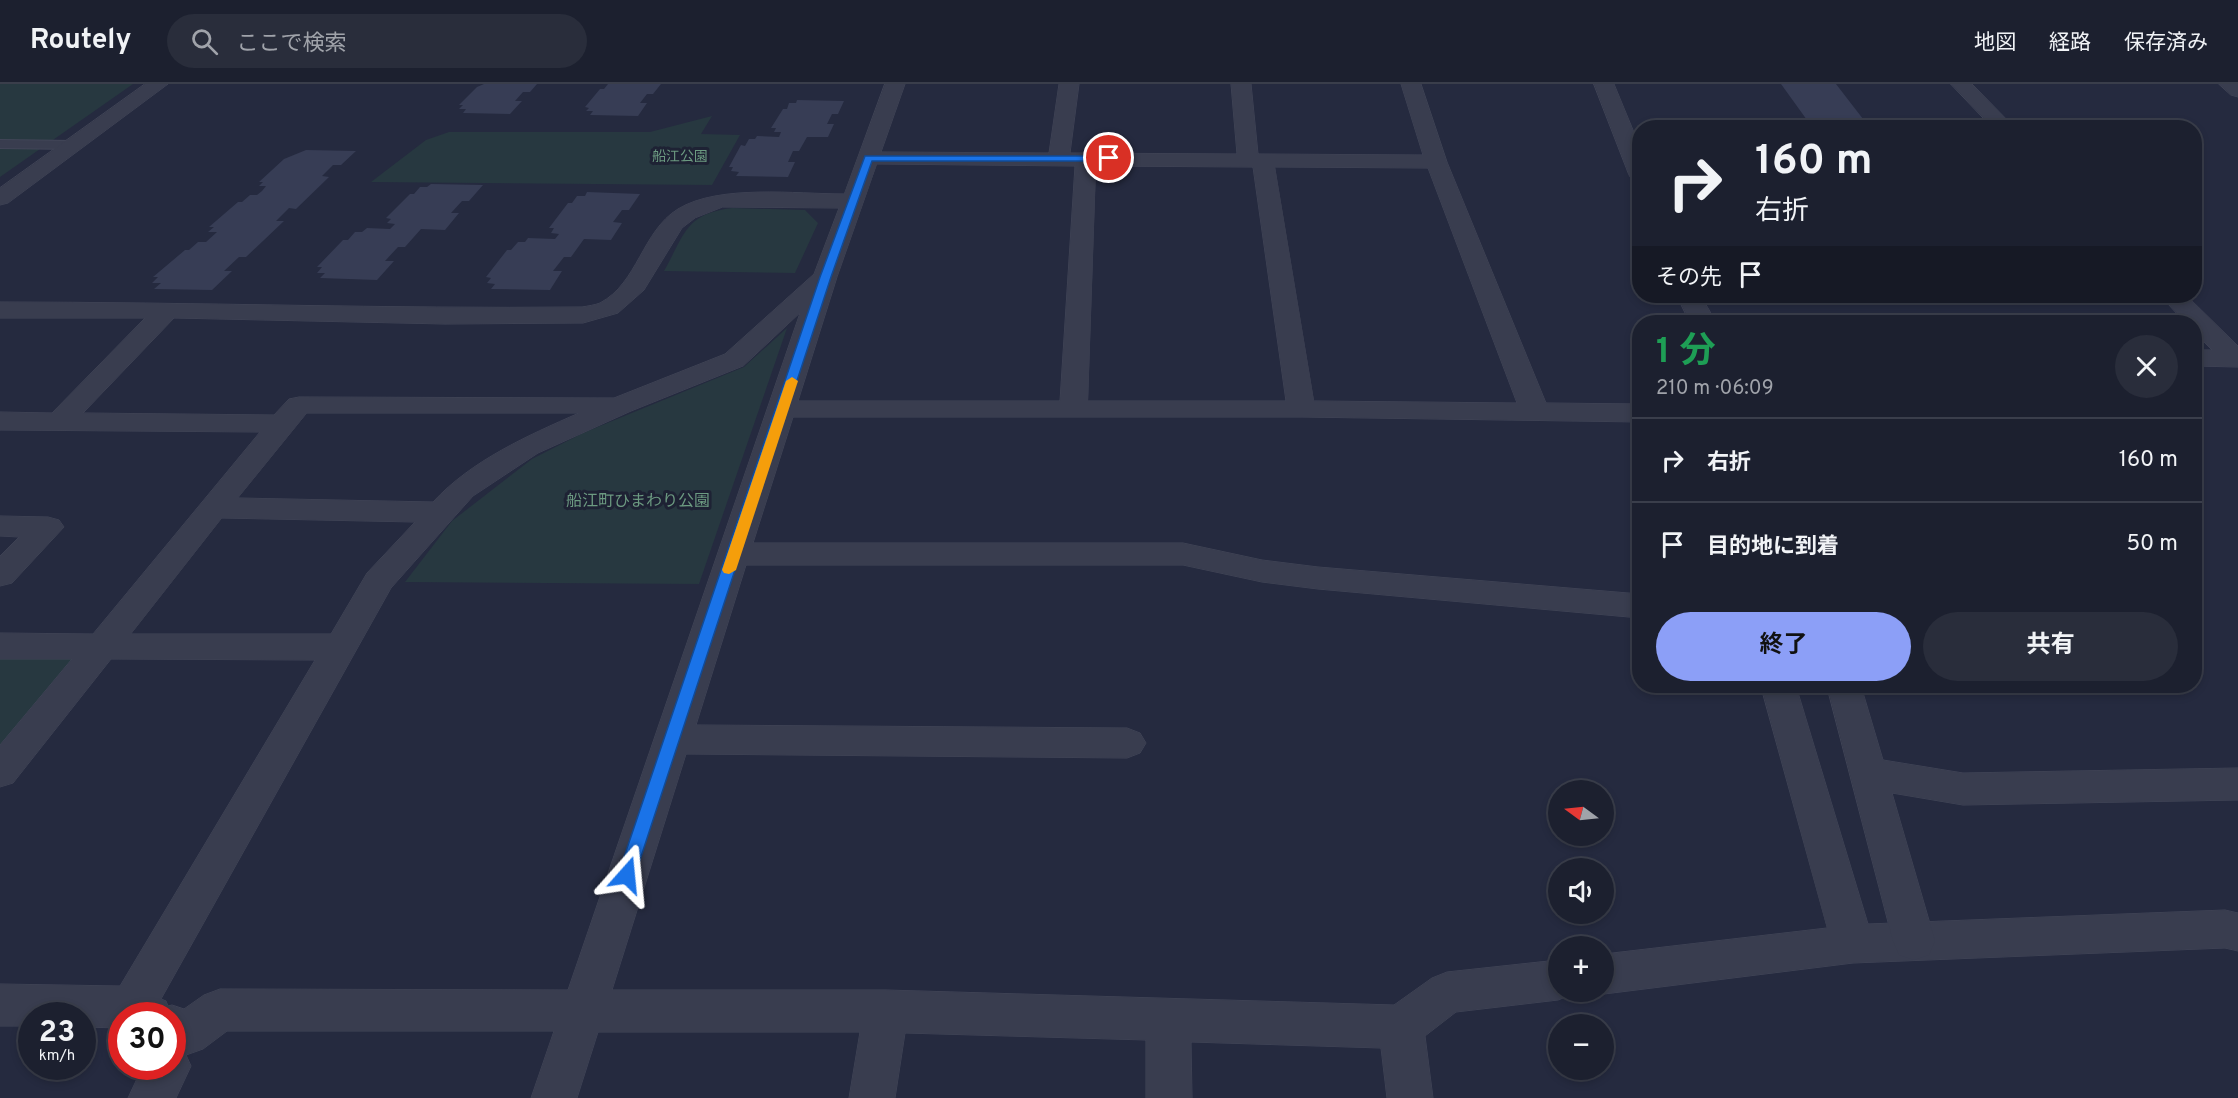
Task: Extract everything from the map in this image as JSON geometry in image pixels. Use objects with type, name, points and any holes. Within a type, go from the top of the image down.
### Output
[{"type":"street","points":[[0,198],[158,84]]},
{"type":"street","points":[[554,1098],[825,277],[895,84]]},
{"type":"street","points":[[1059,158],[1069,84]]},
{"type":"street","points":[[1241,84],[1301,409]]},
{"type":"street","points":[[1411,84],[1436,162],[1535,412]]},
{"type":"street","points":[[1604,84],[1632,155]]},
{"type":"street","points":[[1961,84],[1997,120]]},
{"type":"street","points":[[2229,84],[2238,91]]},
{"type":"street","points":[[868,158],[1436,162]]},
{"type":"street","points":[[1074,410],[1086,158]]},
{"type":"street","points":[[0,310],[167,310],[359,315],[583,315],[609,308],[635,285],[664,235],[687,213],[720,200],[852,201]]},
{"type":"street","points":[[179,1002],[340,648],[379,581],[462,489],[528,447],[621,405],[734,360],[825,277]]},
{"type":"street","points":[[2180,303],[2192,315]]},
{"type":"street","points":[[60,421],[167,310]]},
{"type":"street","points":[[2202,325],[2237,359]]},
{"type":"street","points":[[2202,358],[2237,359]]},
{"type":"street","points":[[0,772],[299,405],[621,405]]},
{"type":"street","points":[[783,409],[1301,409],[1632,413]]},
{"type":"street","points":[[0,421],[282,424]]},
{"type":"street","points":[[214,508],[441,512]]},
{"type":"street","points":[[0,526],[48,527],[0,575]]},
{"type":"street","points":[[734,554],[1183,554],[1262,571],[1318,578],[1632,605]]},
{"type":"street","points":[[0,646],[340,648]]},
{"type":"street","points":[[1780,693],[1853,944]]},
{"type":"street","points":[[1846,693],[1914,941]]},
{"type":"street","points":[[672,739],[1127,743]]},
{"type":"street","points":[[1868,773],[1963,789],[2238,784]]},
{"type":"street","points":[[1614,973],[1853,944],[2225,929],[2238,932]]},
{"type":"street","points":[[186,1025],[220,1010],[886,1011],[1401,1027],[1447,993],[1548,981]]},
{"type":"street","points":[[0,1005],[108,1025]]},
{"type":"street","points":[[872,1098],[886,1011]]},
{"type":"street","points":[[1168,1020],[1169,1098]]},
{"type":"street","points":[[1401,1027],[1410,1098]]},
{"type":"street","points":[[150,1098],[154,1080]]},
{"type":"lane","points":[[0,144],[74,145]]},
{"type":"green space","points":[[0,84],[133,84],[0,177]]},
{"type":"green space","name":"船江公園","points":[[712,116],[701,134],[740,135],[712,185],[371,182],[426,140],[449,132],[650,132]]},
{"type":"green space","points":[[732,208],[805,210],[818,223],[795,273],[664,271],[682,236],[695,221],[704,215]]},
{"type":"green space","name":"船江町ひまわり公園","points":[[787,328],[699,584],[405,582],[452,521],[532,459],[583,433],[744,367]]},
{"type":"green space","points":[[0,646],[104,646],[0,772]]},
{"type":"building","points":[[484,84],[537,84],[530,92],[523,92],[515,101],[522,101],[510,114],[463,113],[466,109],[459,109],[463,105],[459,105],[477,87]]},
{"type":"building","points":[[608,84],[661,84],[653,94],[647,94],[640,103],[647,103],[638,116],[590,115],[593,111],[586,111],[589,108],[585,107],[600,89],[604,89]]},
{"type":"building","points":[[1781,84],[1836,84],[1864,120],[1807,120]]},
{"type":"building","points":[[797,100],[844,101],[838,114],[832,114],[827,124],[834,124],[828,137],[807,137],[799,151],[793,151],[788,162],[795,162],[788,177],[736,176],[739,172],[731,171],[733,167],[729,167],[741,145],[745,146],[749,139],[755,139],[757,136],[779,137],[781,132],[774,132],[776,128],[771,128],[783,109],[787,109],[789,103],[796,103]]},
{"type":"building","points":[[306,150],[356,151],[341,165],[333,165],[322,176],[329,177],[296,209],[289,208],[276,221],[284,221],[246,257],[239,257],[224,271],[232,271],[212,290],[154,289],[161,283],[152,283],[158,277],[153,277],[185,250],[189,250],[198,242],[206,242],[217,232],[208,232],[214,227],[209,227],[238,202],[262,191],[266,186],[259,186],[263,182],[259,182],[284,159]]},
{"type":"building","points":[[431,184],[483,185],[469,201],[462,201],[451,213],[459,213],[445,230],[421,229],[405,247],[398,247],[385,261],[394,261],[377,280],[320,278],[325,273],[317,273],[322,267],[317,267],[343,240],[348,240],[355,232],[362,232],[367,228],[390,229],[395,224],[387,223],[391,219],[386,218],[410,194],[414,194],[420,187],[427,187]]},
{"type":"building","points":[[587,192],[640,194],[629,210],[622,210],[613,222],[622,223],[611,240],[584,239],[571,257],[564,257],[553,271],[562,271],[550,290],[491,289],[495,284],[487,283],[491,278],[486,277],[507,250],[511,250],[518,242],[525,242],[528,238],[555,239],[559,234],[551,233],[554,228],[549,228],[568,203],[572,203],[577,196],[585,196]]},
{"type":"slow traffic","points":[[729,570],[792,381]]},
{"type":"route","points":[[627,875],[825,277],[868,158],[1109,158]]}]
